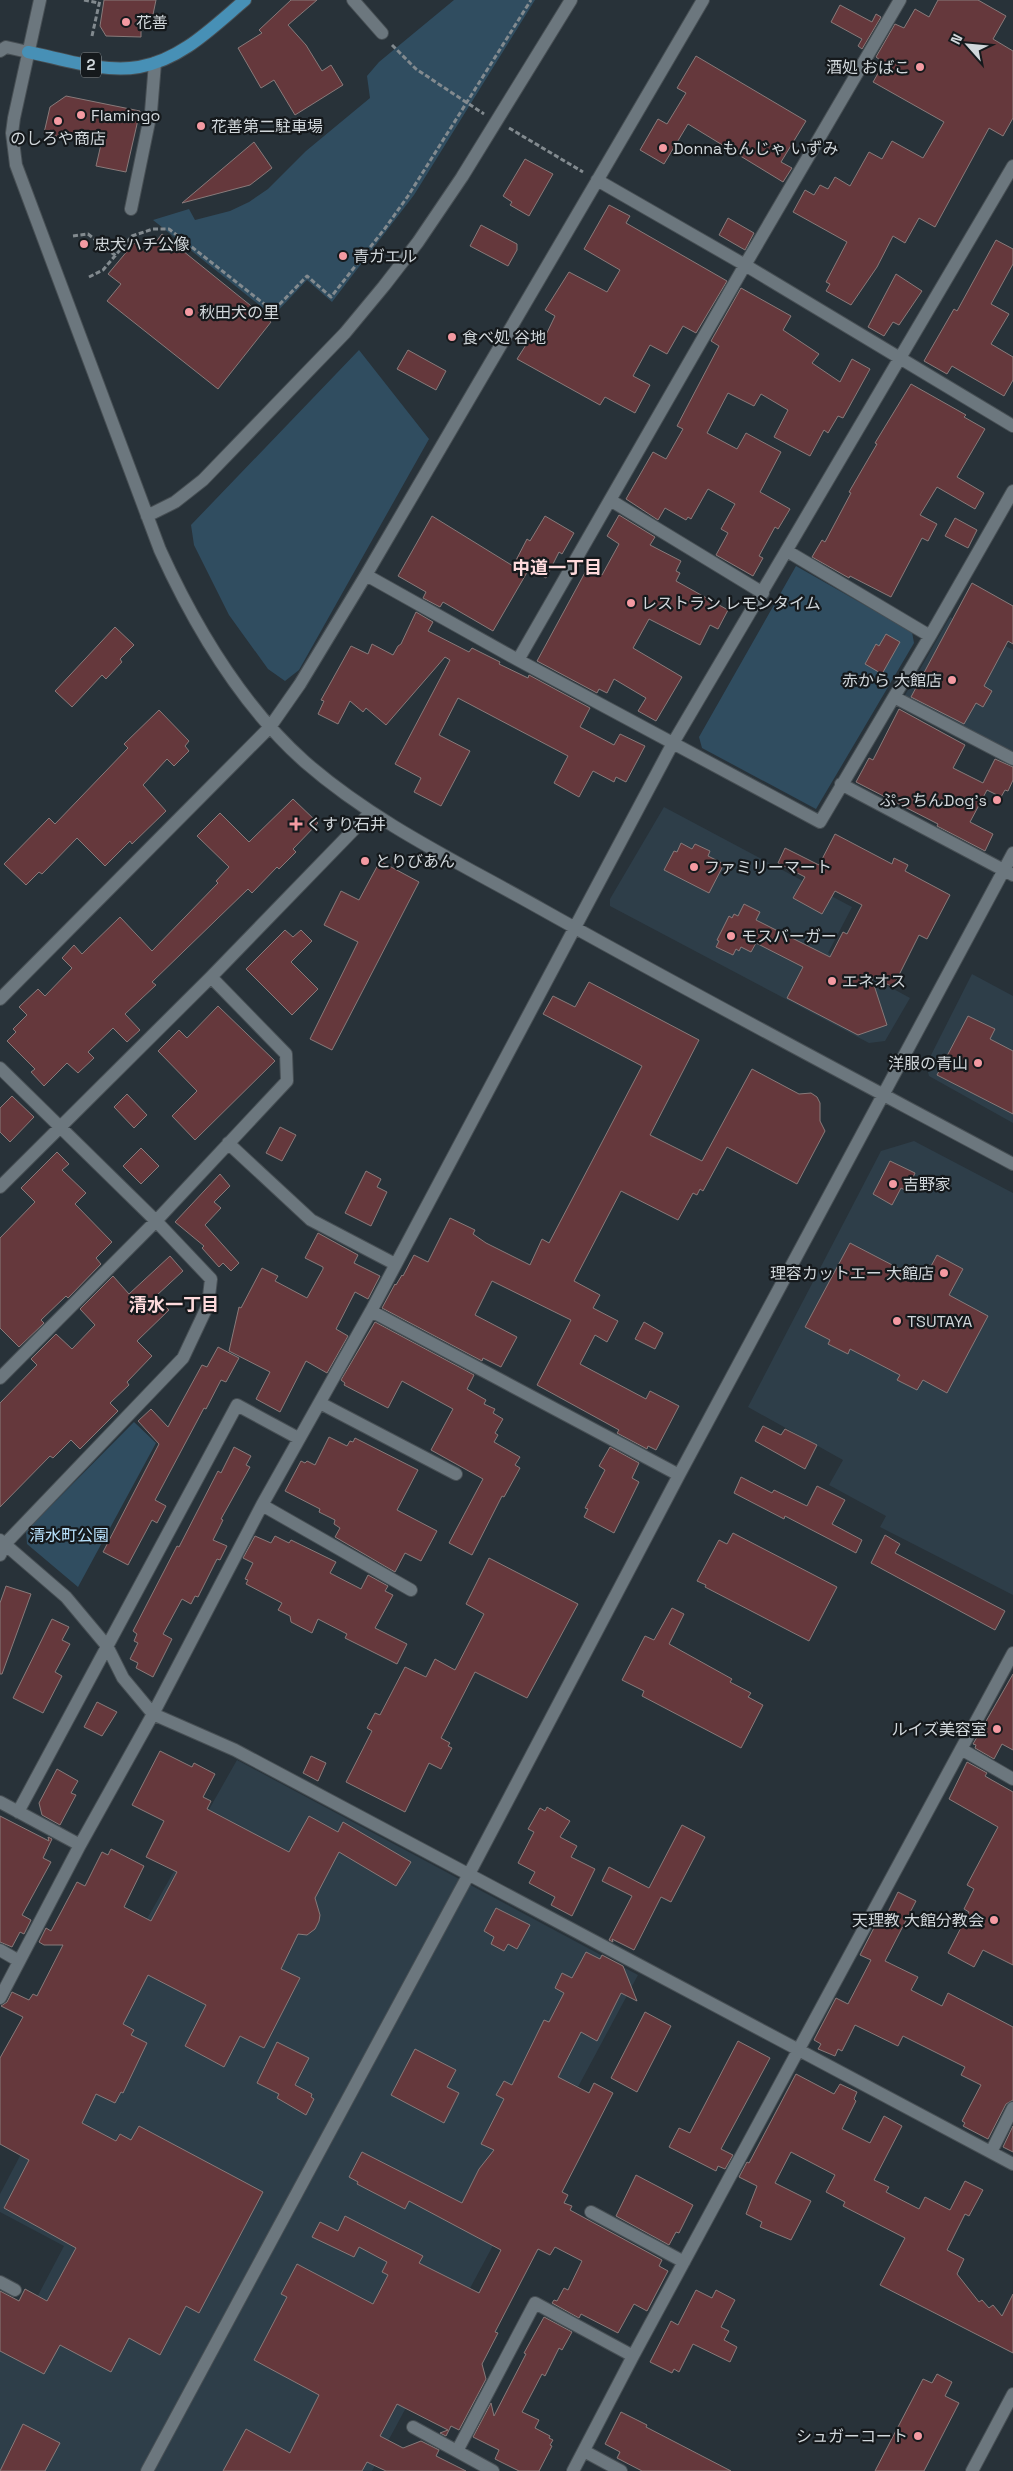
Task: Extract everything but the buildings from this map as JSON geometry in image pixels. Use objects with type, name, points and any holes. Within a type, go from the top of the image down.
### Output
[{"type":"main road","name":"2","points":[[28,52],[110,68],[138,67],[154,63],[188,47],[245,0]]},
{"type":"street","points":[[40,0],[12,133],[16,165],[147,516],[176,585],[196,621],[230,674],[270,727],[306,762],[370,813],[575,928],[1013,1164]]},
{"type":"street","points":[[353,0],[382,33]]},
{"type":"street","points":[[147,516],[175,502],[203,480],[345,333],[418,242],[462,176],[571,0]]},
{"type":"street","points":[[0,999],[270,727],[300,684],[366,575],[703,0]]},
{"type":"street","points":[[518,660],[744,265],[900,0]]},
{"type":"street","points":[[2,45],[28,52]]},
{"type":"street","points":[[131,209],[151,112],[154,63]]},
{"type":"street","points":[[0,1998],[80,1845],[153,1714],[298,1438],[320,1403],[371,1311],[673,743],[1013,166]]},
{"type":"street","points":[[597,180],[744,265],[1013,426]]},
{"type":"street","points":[[366,575],[518,660],[820,822],[1013,491]]},
{"type":"street","points":[[610,500],[763,592]]},
{"type":"street","points":[[787,551],[930,636]]},
{"type":"street","points":[[894,697],[1013,759]]},
{"type":"street","points":[[841,784],[1008,872]]},
{"type":"street","points":[[0,1187],[60,1125],[211,977],[370,813]]},
{"type":"street","points":[[147,2471],[469,1874],[679,1475],[884,1095],[1008,872],[1013,853]]},
{"type":"street","points":[[0,1378],[156,1221],[287,1081],[286,1054],[211,977]]},
{"type":"street","points":[[0,1068],[156,1221],[210,1279],[208,1305],[184,1358],[2,1546],[66,1597],[107,1646],[123,1678],[153,1714],[235,1750],[1013,2164]]},
{"type":"street","points":[[228,1143],[311,1220],[395,1264]]},
{"type":"street","points":[[371,1311],[679,1475]]},
{"type":"street","points":[[320,1403],[456,1474]]},
{"type":"street","points":[[18,1812],[238,1405],[298,1438]]},
{"type":"street","points":[[262,1505],[411,1590]]},
{"type":"street","points":[[573,2471],[633,2356],[1013,1653]]},
{"type":"street","points":[[961,1749],[1013,1779]]},
{"type":"street","points":[[0,1802],[80,1845]]},
{"type":"street","points":[[0,1950],[20,1960]]},
{"type":"street","points":[[991,2152],[1013,2108]]},
{"type":"street","points":[[591,2212],[684,2262]]},
{"type":"street","points":[[0,2282],[15,2290]]},
{"type":"street","points":[[457,2451],[535,2304],[633,2356]]},
{"type":"street","points":[[972,2471],[1013,2394]]},
{"type":"street","points":[[413,2427],[493,2471]]},
{"type":"street","points":[[584,2451],[621,2471]]},
{"type":"path","points":[[84,0],[100,2],[92,36]]},
{"type":"path","points":[[89,277],[103,270],[132,236],[153,229],[169,229],[272,311],[307,276],[331,296],[386,227],[531,0]]},
{"type":"path","points":[[395,49],[416,69],[466,103],[597,180]]},
{"type":"path","points":[[73,236],[88,234],[116,256]]},
{"type":"shaded area","points":[[950,617],[1013,650],[1013,754],[904,697]]},
{"type":"shaded area","points":[[664,807],[852,907],[828,953],[910,998],[885,1041],[869,1043],[610,906],[610,899]]},
{"type":"shaded area","points":[[972,974],[1013,996],[1013,1123],[929,1076],[926,1065]]},
{"type":"shaded area","points":[[914,1141],[1013,1193],[1013,1595],[880,1527],[886,1516],[829,1485],[843,1460],[748,1407],[881,1151]]},
{"type":"shaded area","points":[[237,1760],[638,1975],[372,2471],[0,2471],[0,2337],[13,2343],[64,2246],[0,2212],[0,2194],[113,1979]]},
{"type":"green space","points":[[454,0],[535,0],[414,195],[332,302],[307,280],[273,316],[153,220],[189,209],[195,220],[230,211],[249,202],[268,189],[306,151],[370,98],[367,76],[379,62]]},
{"type":"green space","points":[[359,350],[429,439],[299,670],[285,681],[268,669],[229,615],[194,545],[191,525]]},
{"type":"green space","points":[[796,566],[912,632],[914,643],[816,809],[702,748],[699,737]]},
{"type":"green space","name":"清水町公園","points":[[134,1422],[156,1443],[78,1587],[27,1544],[26,1531]]},
{"type":"place","name":"花善","points":[[126,22]]},
{"type":"place","name":"酒処 おばこ","points":[[920,67]]},
{"type":"place","name":"Flamingo","points":[[81,115]]},
{"type":"place","name":"のしろや商店","points":[[58,121]]},
{"type":"place","name":"花善第二駐車場","points":[[201,126]]},
{"type":"place","name":"Donnaもんじゃ いずみ","points":[[663,148]]},
{"type":"place","name":"忠犬ハチ公像","points":[[84,244]]},
{"type":"place","name":"青ガエル","points":[[343,256]]},
{"type":"place","name":"秋田犬の里","points":[[189,312]]},
{"type":"place","name":"食べ処 谷地","points":[[452,337]]},
{"type":"place","name":"レストラン レモンタイム","points":[[631,603]]},
{"type":"place","name":"赤から 大館店","points":[[952,680]]},
{"type":"place","name":"ぷっちんDog's","points":[[997,800]]},
{"type":"place","name":"くすり石井","points":[[296,824]]},
{"type":"place","name":"とりびあん","points":[[365,861]]},
{"type":"place","name":"ファミリーマート","points":[[694,867]]},
{"type":"place","name":"モスバーガー","points":[[731,936]]},
{"type":"place","name":"エネオス","points":[[832,981]]},
{"type":"place","name":"洋服の青山","points":[[978,1063]]},
{"type":"place","name":"吉野家","points":[[893,1184]]},
{"type":"place","name":"理容カットエー 大館店","points":[[944,1273]]},
{"type":"place","name":"TSUTAYA","points":[[897,1321]]},
{"type":"place","name":"ルイズ美容室","points":[[997,1729]]},
{"type":"place","name":"天理教 大館分教会","points":[[994,1920]]},
{"type":"place","name":"シュガーコート","points":[[918,2436]]},
{"type":"district","name":"中道一丁目","points":[[557,568]]},
{"type":"district","name":"清水一丁目","points":[[174,1305]]}]
